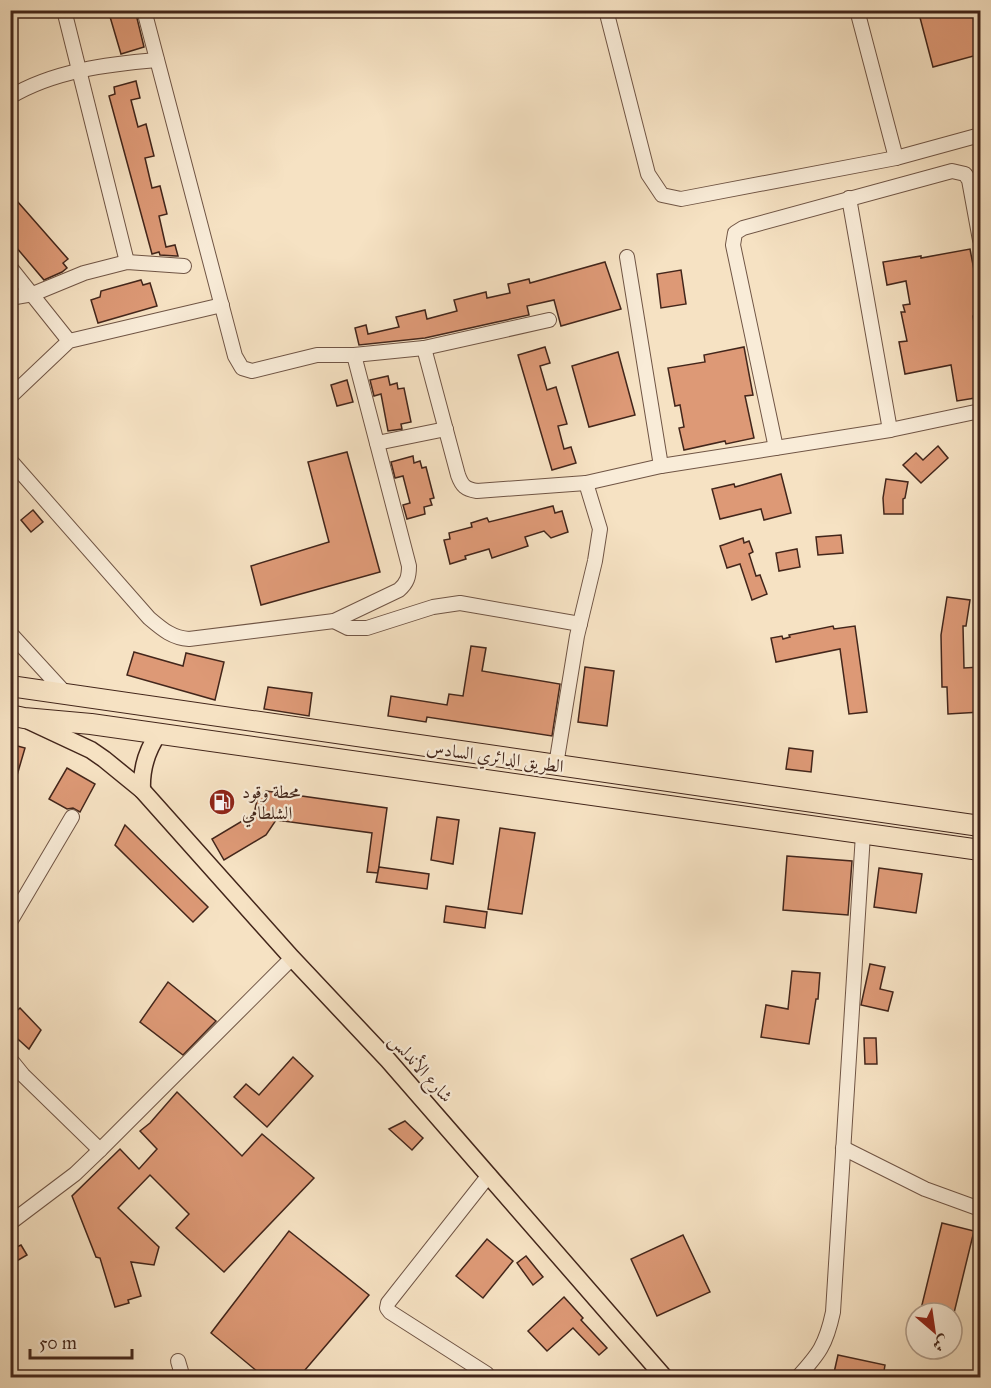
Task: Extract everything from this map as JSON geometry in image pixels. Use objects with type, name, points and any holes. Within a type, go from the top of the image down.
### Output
[{"type":"highway","name":"الطريق الدائري السادس","points":[[10,686],[981,826]]},
{"type":"highway","name":"الطريق الدائري السادس","points":[[17,717],[91,724],[981,850]]},
{"type":"highway","points":[[903,840],[907,816]]},
{"type":"main road","name":"شارع الأندلس","points":[[17,717],[91,750],[142,790],[292,958],[388,1060],[665,1377]]},
{"type":"main road","points":[[142,790],[144,762],[158,734]]},
{"type":"street","points":[[64,10],[127,262]]},
{"type":"street","points":[[144,10],[235,356],[238,364],[246,371],[317,355],[354,356],[424,348],[549,320]]},
{"type":"street","points":[[606,10],[648,174],[662,195],[681,199],[896,159],[981,135]]},
{"type":"street","points":[[857,10],[896,159]]},
{"type":"street","points":[[10,97],[49,80],[122,63],[157,60]]},
{"type":"street","points":[[776,448],[733,245],[735,234],[743,228],[952,171],[959,172],[969,180],[981,240]]},
{"type":"street","points":[[849,198],[890,430]]},
{"type":"street","points":[[627,257],[661,466]]},
{"type":"street","points":[[10,298],[33,294],[84,273],[127,262],[184,266]]},
{"type":"street","points":[[10,267],[69,341]]},
{"type":"street","points":[[10,397],[69,341],[222,305]]},
{"type":"street","points":[[424,348],[458,475],[461,484],[467,489],[491,490],[586,483],[661,466],[890,430],[981,411]]},
{"type":"street","points":[[10,460],[149,618],[179,639],[334,621],[399,590],[406,583],[409,574],[409,566],[354,356]]},
{"type":"street","points":[[377,443],[446,429]]},
{"type":"street","points":[[556,765],[580,624],[600,529],[586,483]]},
{"type":"street","points":[[334,621],[348,628],[357,629],[447,604],[460,603],[580,624]]},
{"type":"street","points":[[10,633],[66,693]]},
{"type":"street","points":[[10,922],[72,817]]},
{"type":"street","points":[[797,1377],[817,1356],[828,1337],[831,1321],[863,834]]},
{"type":"street","points":[[10,1223],[75,1174],[292,958]]},
{"type":"street","points":[[10,1059],[23,1075],[100,1150]]},
{"type":"street","points":[[843,1148],[925,1189],[981,1209]]},
{"type":"street","points":[[486,1374],[387,1308],[388,1303],[489,1175]]},
{"type":"street","points":[[178,1361],[183,1377]]},
{"type":"building","points":[[108,10],[135,10],[144,47],[121,54]]},
{"type":"building","points":[[918,10],[981,10],[981,54],[933,67]]},
{"type":"building","points":[[136,81],[140,98],[131,100],[138,127],[146,124],[154,156],[145,158],[152,188],[160,186],[167,214],[159,216],[166,247],[175,245],[178,256],[160,255],[159,252],[152,254],[109,96],[115,94],[114,87]]},
{"type":"building","points":[[10,193],[68,259],[63,263],[67,268],[62,272],[44,280],[10,240]]},
{"type":"building","points":[[970,249],[981,307],[981,314],[973,316],[981,369],[981,397],[957,401],[951,365],[905,374],[899,342],[907,341],[901,312],[905,312],[903,305],[910,304],[906,281],[887,285],[883,262]]},
{"type":"building","points":[[605,262],[621,309],[561,326],[554,300],[527,306],[529,315],[425,338],[359,345],[355,328],[366,325],[368,334],[399,327],[396,317],[425,310],[427,319],[457,311],[454,300],[486,292],[487,298],[510,293],[508,284],[529,279],[530,283]]},
{"type":"building","points":[[681,270],[686,304],[661,308],[657,274]]},
{"type":"building","points":[[141,280],[143,285],[150,283],[157,306],[98,323],[91,300],[100,297],[101,291]]},
{"type":"building","points":[[545,347],[550,363],[540,366],[547,390],[556,387],[567,424],[558,426],[564,449],[571,447],[576,463],[552,470],[518,355]]},
{"type":"building","points":[[744,347],[753,395],[745,396],[754,438],[726,444],[725,441],[684,450],[679,428],[684,427],[680,405],[675,406],[668,368],[705,362],[704,355]]},
{"type":"building","points":[[618,352],[635,415],[589,427],[572,366]]},
{"type":"building","points":[[388,376],[390,385],[397,383],[398,389],[404,388],[411,422],[401,424],[402,429],[388,431],[381,394],[374,396],[370,380]]},
{"type":"building","points":[[347,380],[353,402],[337,406],[331,385]]},
{"type":"building","points":[[938,446],[948,458],[921,483],[903,465],[916,453],[923,460]]},
{"type":"building","points":[[347,452],[380,572],[261,605],[251,566],[329,542],[308,462]]},
{"type":"building","points":[[413,456],[414,463],[420,461],[422,468],[426,467],[434,498],[430,499],[432,505],[424,507],[425,514],[407,519],[403,505],[410,503],[403,476],[395,478],[391,462]]},
{"type":"building","points":[[781,474],[791,513],[764,520],[761,509],[720,519],[712,489],[734,484],[735,487]]},
{"type":"building","points":[[886,479],[908,482],[903,499],[903,514],[884,514],[883,498]]},
{"type":"building","points":[[553,506],[555,513],[562,511],[568,532],[551,538],[544,531],[525,537],[528,546],[492,558],[489,549],[465,556],[466,559],[450,564],[444,540],[450,539],[449,533],[472,527],[471,523],[487,518],[489,522]]},
{"type":"building","points":[[33,510],[43,522],[31,532],[21,520]]},
{"type":"building","points":[[841,535],[843,553],[818,555],[816,537]]},
{"type":"building","points":[[743,538],[744,543],[749,541],[753,552],[749,554],[756,576],[760,575],[767,594],[752,600],[740,564],[727,568],[720,546]]},
{"type":"building","points":[[797,549],[800,567],[779,571],[776,553]]},
{"type":"building","points":[[947,597],[970,600],[966,626],[963,626],[964,668],[980,667],[981,712],[948,714],[947,687],[942,687],[941,635]]},
{"type":"building","points":[[833,626],[834,629],[855,626],[867,712],[849,714],[840,649],[776,662],[771,638],[782,636],[783,639],[790,637],[789,635]]},
{"type":"building","points":[[471,646],[486,648],[482,671],[560,684],[552,736],[427,717],[426,722],[388,716],[391,696],[447,705],[449,694],[463,696]]},
{"type":"building","points":[[134,652],[183,666],[186,653],[224,662],[215,700],[127,675]]},
{"type":"building","points":[[585,667],[614,671],[607,726],[578,722]]},
{"type":"building","points":[[268,687],[312,693],[309,716],[264,709]]},
{"type":"building","points":[[10,744],[25,748],[13,789],[10,788]]},
{"type":"building","points":[[789,748],[813,751],[811,772],[786,769]]},
{"type":"building","points":[[67,768],[95,784],[80,812],[73,808],[67,809],[49,799]]},
{"type":"building","points":[[266,791],[387,808],[378,873],[367,872],[372,833],[276,820],[266,835],[224,860],[212,839],[254,814],[257,800]]},
{"type":"building","points":[[437,817],[459,820],[453,864],[431,860]]},
{"type":"building","points":[[125,825],[208,907],[193,922],[115,845]]},
{"type":"building","points":[[500,828],[535,833],[522,914],[488,909]]},
{"type":"building","points":[[787,856],[852,861],[848,915],[783,910]]},
{"type":"building","points":[[379,867],[429,874],[427,889],[376,882]]},
{"type":"building","points":[[879,868],[922,874],[916,913],[874,907]]},
{"type":"building","points":[[446,906],[487,912],[485,928],[444,922]]},
{"type":"building","points":[[870,964],[885,967],[880,989],[893,992],[888,1011],[861,1005]]},
{"type":"building","points":[[792,971],[820,973],[818,999],[816,999],[809,1044],[761,1037],[766,1005],[788,1009]]},
{"type":"building","points":[[168,982],[216,1021],[183,1055],[140,1022]]},
{"type":"building","points":[[20,1008],[41,1030],[29,1049],[10,1032],[10,1017]]},
{"type":"building","points":[[864,1038],[876,1038],[877,1064],[865,1064]]},
{"type":"building","points":[[293,1057],[313,1076],[267,1127],[234,1097],[246,1084],[259,1095]]},
{"type":"building","points":[[177,1092],[242,1156],[262,1134],[314,1178],[224,1272],[176,1228],[189,1214],[150,1175],[118,1208],[159,1247],[154,1265],[131,1262],[141,1296],[115,1307],[100,1258],[96,1257],[72,1196],[120,1149],[139,1169],[157,1149],[140,1131]]},
{"type":"building","points":[[405,1121],[423,1138],[412,1150],[389,1129]]},
{"type":"building","points":[[942,1223],[974,1231],[957,1301],[923,1301]]},
{"type":"building","points":[[289,1231],[369,1295],[299,1377],[264,1377],[211,1333]]},
{"type":"building","points":[[683,1235],[710,1292],[657,1316],[631,1259]]},
{"type":"building","points":[[487,1239],[513,1261],[483,1298],[456,1276]]},
{"type":"building","points":[[21,1245],[27,1255],[10,1265],[10,1250]]},
{"type":"building","points":[[526,1256],[543,1277],[533,1285],[517,1263]]},
{"type":"building","points":[[564,1297],[583,1318],[581,1320],[607,1348],[599,1355],[573,1328],[547,1351],[528,1331]]},
{"type":"building","points":[[838,1355],[885,1365],[883,1377],[833,1377]]},
{"type":"place","name":"محطة وقود الشلطامي","points":[[222,802]]}]
